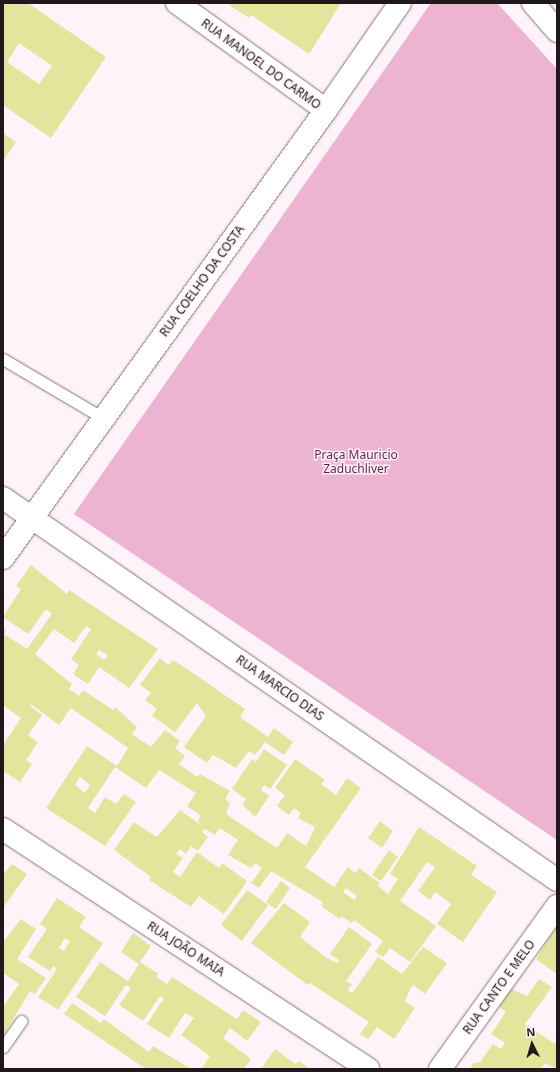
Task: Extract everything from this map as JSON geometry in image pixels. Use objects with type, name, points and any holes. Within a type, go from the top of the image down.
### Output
[{"type":"street","name":"RUA MANOEL DO CARMO","points":[[177,3],[326,110]]},
{"type":"street","name":"RUA COELHO DA COSTA","points":[[3,558],[31,517],[326,110],[400,3]]},
{"type":"street","points":[[533,3],[557,31]]},
{"type":"street","name":"RUA MARCIO DIAS","points":[[3,498],[557,880]]},
{"type":"street","name":"RUA JOÃO MAIA","points":[[3,829],[368,1069]]},
{"type":"street","name":"RUA CANTO E MELO","points":[[440,1069],[557,906]]},
{"type":"lane","points":[[3,359],[103,418]]},
{"type":"lane","points":[[3,1047],[21,1021]]},
{"type":"green space","name":"Praça Mauricio Zaduchliver","points":[[431,3],[497,3],[557,69],[557,840],[74,514]]},
{"type":"building","points":[[3,3],[28,3],[106,57],[51,138],[3,105]],"holes":[[[19,43],[52,66],[39,84],[7,62]]]},
{"type":"building","points":[[231,3],[341,3],[309,54],[251,15],[249,18],[229,5]]},
{"type":"building","points":[[3,133],[16,142],[3,161]]},
{"type":"building","points":[[31,565],[67,594],[69,590],[158,649],[129,688],[99,667],[88,684],[73,674],[79,665],[71,659],[91,629],[86,626],[74,643],[54,629],[35,654],[72,684],[69,689],[79,696],[83,690],[113,710],[115,707],[137,727],[132,734],[151,747],[165,730],[180,741],[175,748],[185,756],[179,764],[197,777],[200,774],[230,791],[225,799],[230,803],[226,814],[277,848],[287,833],[306,846],[315,827],[298,818],[301,813],[294,808],[289,815],[277,806],[285,795],[275,788],[295,759],[325,780],[321,784],[336,795],[347,778],[361,788],[305,867],[334,887],[348,867],[355,873],[359,868],[380,883],[378,886],[388,894],[398,879],[390,874],[419,827],[477,866],[471,875],[497,892],[463,942],[437,924],[451,904],[435,892],[430,900],[418,891],[435,867],[427,862],[400,901],[436,926],[410,962],[390,948],[383,957],[375,952],[383,941],[354,920],[352,923],[341,916],[340,919],[321,906],[323,902],[271,871],[259,888],[251,883],[262,868],[255,863],[251,868],[228,855],[238,840],[220,828],[215,835],[204,828],[198,821],[201,816],[187,806],[196,793],[159,770],[146,788],[115,767],[88,808],[95,813],[105,797],[116,804],[124,794],[136,802],[105,846],[46,808],[87,746],[117,766],[128,748],[71,708],[59,725],[31,704],[30,706],[42,715],[28,735],[38,742],[26,760],[32,764],[20,782],[3,771],[3,745],[21,718],[3,705],[3,628],[6,630],[4,634],[27,649],[52,614],[46,609],[28,634],[3,617],[21,589],[16,586]],"holes":[[[99,650],[108,655],[104,660],[96,654]],[[80,777],[90,785],[85,793],[75,785]],[[346,888],[357,896],[354,900],[343,892]]]},
{"type":"building","points":[[160,658],[169,665],[173,660],[245,709],[240,717],[268,737],[274,728],[293,742],[284,755],[265,742],[255,755],[249,751],[236,768],[213,755],[207,763],[184,747],[206,716],[197,703],[175,732],[152,716],[157,709],[145,700],[151,693],[140,685]]},
{"type":"building","points":[[264,749],[287,765],[270,789],[264,785],[261,790],[269,796],[255,817],[242,804],[246,799],[232,789],[252,759],[256,762]]},
{"type":"building","points":[[180,810],[205,828],[202,832],[208,837],[198,851],[191,846],[186,854],[180,849],[176,854],[183,858],[173,872],[180,877],[197,852],[219,868],[222,863],[247,881],[224,914],[199,896],[191,907],[149,880],[151,877],[114,850],[134,822],[157,837]]},
{"type":"building","points":[[380,821],[393,831],[382,848],[368,838]]},
{"type":"building","points":[[389,850],[398,857],[381,881],[372,875]]},
{"type":"building","points":[[12,864],[27,874],[3,908],[3,875]]},
{"type":"building","points":[[281,881],[290,888],[276,909],[266,902]]},
{"type":"building","points":[[247,890],[268,905],[242,941],[221,925]]},
{"type":"building","points":[[57,898],[86,917],[79,927],[103,943],[58,1010],[38,997],[57,969],[53,966],[50,971],[28,957],[47,929],[40,924]],"holes":[[[65,938],[70,941],[64,951],[59,948]]]},
{"type":"building","points":[[284,903],[310,922],[300,937],[327,958],[337,963],[339,960],[330,954],[349,927],[372,944],[346,981],[352,984],[348,990],[352,993],[378,957],[402,974],[423,947],[447,963],[425,994],[413,985],[410,989],[405,1001],[415,1008],[394,1039],[377,1027],[368,1039],[360,1034],[369,1022],[310,983],[308,985],[251,943]]},
{"type":"building","points":[[21,919],[36,929],[17,959],[46,978],[35,994],[30,991],[3,1036],[3,1007],[19,984],[3,973],[3,942]]},
{"type":"building","points":[[557,925],[557,974],[536,959]]},
{"type":"building","points":[[133,933],[151,946],[140,962],[159,974],[156,977],[167,984],[172,977],[237,1019],[243,1010],[261,1022],[247,1041],[230,1028],[223,1038],[251,1059],[244,1069],[201,1069],[210,1056],[181,1035],[194,1018],[185,1013],[169,1038],[147,1024],[164,998],[160,996],[143,1021],[119,1005],[131,988],[126,985],[105,1016],[76,997],[100,962],[128,981],[139,964],[121,952]]},
{"type":"building","points":[[539,979],[552,987],[525,1024],[555,1044],[557,1041],[557,1069],[545,1063],[541,1069],[470,1069],[473,1063],[480,1062],[493,1044],[501,1049],[505,1043],[491,1034],[506,1012],[497,1005],[509,988],[527,996]]},
{"type":"building","points":[[72,1003],[101,1023],[104,1019],[149,1052],[153,1046],[191,1069],[146,1069],[64,1014]]},
{"type":"building","points":[[275,1049],[295,1064],[299,1061],[310,1069],[261,1069]]}]
